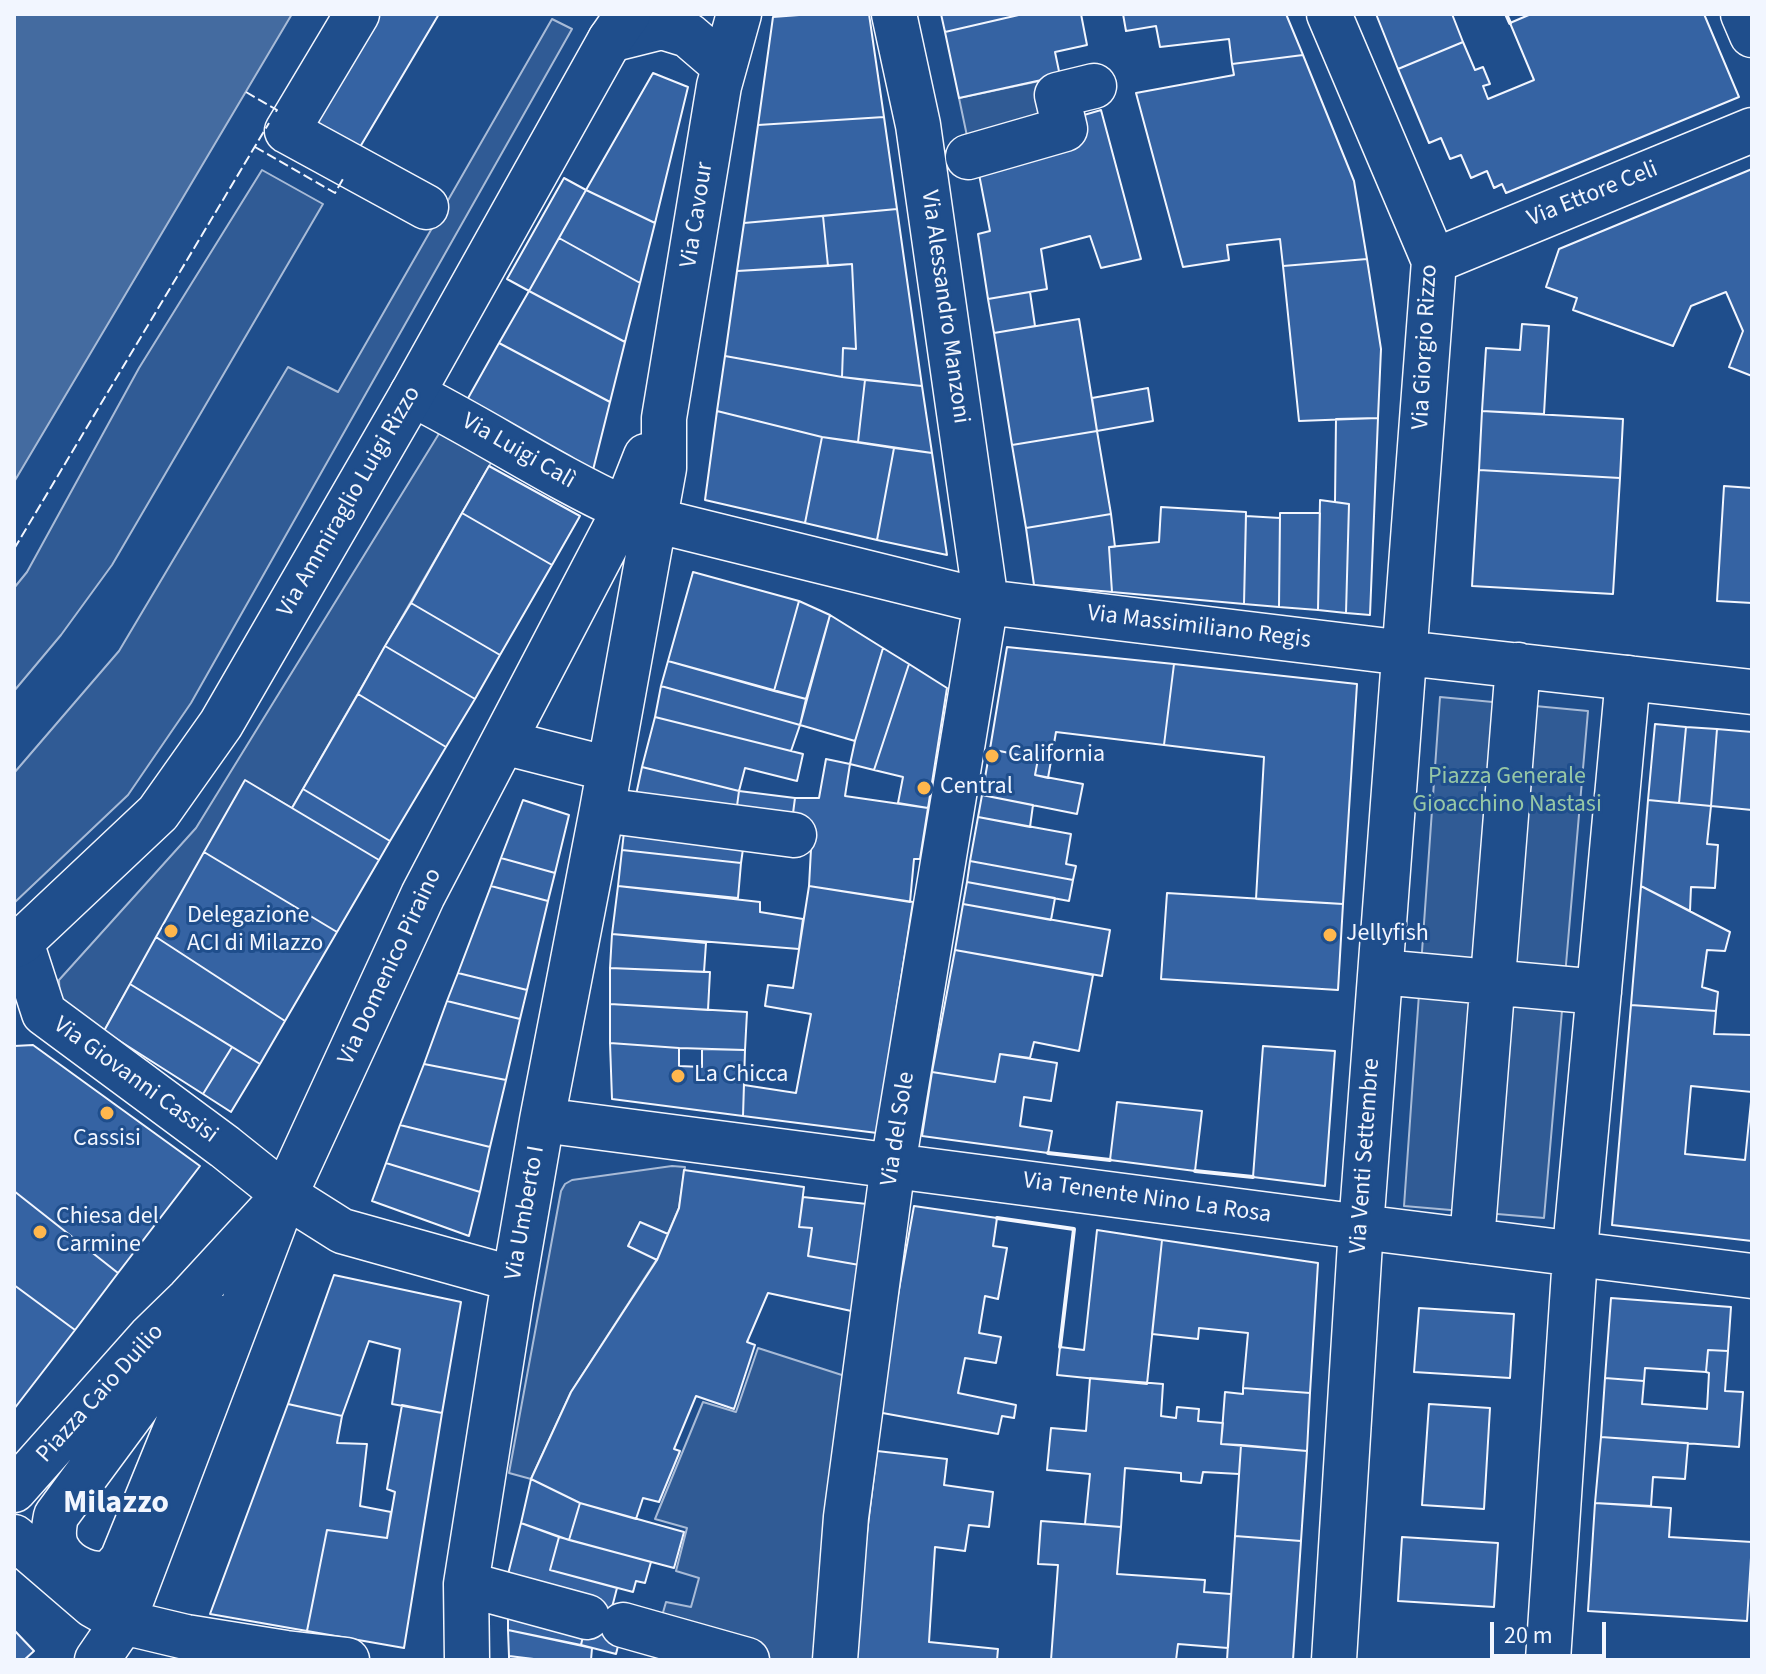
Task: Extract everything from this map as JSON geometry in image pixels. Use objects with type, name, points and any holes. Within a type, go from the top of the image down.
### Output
[{"type":"street","points":[[357,14],[287,131],[426,207]]},
{"type":"street","name":"Via Cavour","points":[[640,514],[664,468],[664,418],[719,86],[739,14]]},
{"type":"street","name":"Via Alessandro Manzoni","points":[[894,14],[918,125],[986,602]]},
{"type":"street","name":"Via Giorgio Rizzo","points":[[1329,14],[1434,261],[1405,653]]},
{"type":"street","points":[[1743,14],[1752,35]]},
{"type":"street","points":[[619,27],[662,27],[688,35],[724,66]]},
{"type":"street","name":"Via Ammiraglio Luigi Rizzo","points":[[18,944],[158,813],[221,724],[619,27]]},
{"type":"street","points":[[968,157],[1065,129],[1057,95],[1094,86]]},
{"type":"street","name":"Via Ettore Celi","points":[[1434,261],[1752,130]]},
{"type":"street","name":"Via Luigi Calì","points":[[412,394],[592,494],[640,514]]},
{"type":"street","name":"Via Massimiliano Regis","points":[[640,514],[986,602],[1752,692]]},
{"type":"street","name":"Via Domenico Piraino","points":[[285,1195],[423,895],[503,742],[640,514]]},
{"type":"street","name":"Via Umberto I","points":[[467,1660],[466,1584],[542,1120],[606,790],[640,514]]},
{"type":"street","name":"Via del Sole","points":[[835,1660],[846,1517],[893,1165],[986,602]]},
{"type":"street","name":"Via Venti Settembre","points":[[1334,1660],[1361,1227],[1405,653]]},
{"type":"street","points":[[1472,1241],[1518,665]]},
{"type":"street","points":[[1548,1660],[1575,1253],[1628,678]]},
{"type":"street","points":[[503,742],[606,790],[794,835]]},
{"type":"street","name":"Via Giovanni Cassisi","points":[[18,944],[44,1013],[285,1195],[342,1231],[514,1279]]},
{"type":"street","points":[[1381,972],[1599,992]]},
{"type":"street","name":"Via Tenente Nino La Rosa","points":[[542,1120],[1752,1276]]},
{"type":"street","points":[[97,1660],[123,1622],[285,1195]]},
{"type":"street","name":"Piazza Caio Duilio","points":[[17,1480],[285,1195]]},
{"type":"street","points":[[189,1299],[224,1314],[232,1332]]},
{"type":"street","name":"Piazza Caio Duilio","points":[[210,1314],[217,1318],[218,1325],[122,1560],[112,1570],[96,1574],[81,1571],[57,1548],[53,1532],[56,1516],[203,1317],[210,1314]]},
{"type":"street","points":[[14,1537],[93,1605],[123,1622],[286,1656],[347,1660]]},
{"type":"street","points":[[466,1584],[747,1660]]},
{"type":"shaded area","points":[[14,14],[292,14],[14,482]]},
{"type":"shaded area","points":[[552,19],[572,29],[191,703],[128,795],[14,903],[14,773],[119,651],[288,367],[338,392]]},
{"type":"shaded area","points":[[1044,80],[1052,118],[967,136],[959,98]]},
{"type":"shaded area","points":[[262,170],[323,204],[112,565],[61,635],[14,691],[14,588],[27,572],[139,368]]},
{"type":"shaded area","points":[[440,432],[492,461],[292,808],[245,781],[104,1031],[60,1002],[59,980],[196,828]]},
{"type":"shaded area","name":"Piazza Generale Gioacchino Nastasi","points":[[1440,697],[1588,711],[1544,1218],[1404,1206]]},
{"type":"shaded area","points":[[672,1166],[685,1167],[679,1208],[657,1259],[571,1392],[531,1479],[509,1473],[561,1191],[572,1180]]},
{"type":"shaded area","points":[[758,1348],[848,1377],[819,1660],[767,1660],[658,1630],[666,1602],[691,1607],[699,1578],[676,1571],[687,1528],[655,1519],[703,1402],[736,1412]]},
{"type":"building","points":[[373,14],[439,14],[360,147],[311,119]]},
{"type":"building","points":[[869,14],[884,117],[758,125],[773,17]]},
{"type":"building","points":[[941,14],[1023,14],[945,32]]},
{"type":"building","points":[[1023,14],[1081,14],[1087,45],[1055,52],[1060,76],[959,98],[945,32]]},
{"type":"building","points":[[1123,14],[1286,14],[1303,55],[1232,64],[1229,39],[1160,47],[1156,26],[1126,31]]},
{"type":"building","points":[[1376,14],[1452,14],[1463,42],[1398,69]]},
{"type":"building","points":[[1531,14],[1704,14],[1739,97],[1506,193],[1502,184],[1494,188],[1487,171],[1471,178],[1461,155],[1450,159],[1441,138],[1429,143],[1398,69],[1463,42],[1475,70],[1483,67],[1490,84],[1483,86],[1488,99],[1534,80],[1510,23]]},
{"type":"building","points":[[1303,55],[1354,181],[1367,259],[1283,266],[1280,239],[1227,245],[1229,260],[1183,267],[1136,93],[1234,75],[1232,64]]},
{"type":"building","points":[[653,73],[688,87],[655,223],[586,190]]},
{"type":"building","points":[[1101,110],[1141,259],[1101,268],[1090,236],[1041,249],[1047,289],[988,299],[978,234],[990,231],[978,169],[1074,118]]},
{"type":"building","points":[[884,117],[897,209],[744,223],[758,125]]},
{"type":"building","points":[[1752,169],[1752,376],[1729,367],[1743,331],[1726,292],[1691,306],[1673,346],[1573,310],[1577,298],[1546,287],[1559,249]]},
{"type":"building","points":[[564,178],[586,190],[529,291],[507,279]]},
{"type":"building","points":[[586,190],[655,223],[640,283],[559,238]]},
{"type":"building","points":[[897,209],[922,386],[842,377],[843,348],[856,349],[852,264],[828,266],[823,216]]},
{"type":"building","points":[[823,216],[828,266],[737,271],[744,223]]},
{"type":"building","points":[[559,238],[640,283],[625,342],[529,291]]},
{"type":"building","points":[[1367,259],[1381,349],[1378,418],[1299,421],[1283,266]]},
{"type":"building","points":[[852,264],[856,349],[843,348],[842,377],[725,356],[737,271]]},
{"type":"building","points":[[529,291],[625,342],[610,402],[499,343]]},
{"type":"building","points":[[1030,292],[1035,326],[994,333],[988,299]]},
{"type":"building","points":[[1079,319],[1097,431],[1012,445],[994,333]]},
{"type":"building","points":[[1522,324],[1549,326],[1544,414],[1482,411],[1486,348],[1520,350]]},
{"type":"building","points":[[499,343],[610,402],[593,470],[467,400]]},
{"type":"building","points":[[725,356],[865,380],[858,442],[822,437],[717,411]]},
{"type":"building","points":[[865,380],[922,386],[932,453],[858,442]]},
{"type":"building","points":[[1148,388],[1153,421],[1097,431],[1092,398]]},
{"type":"building","points":[[717,411],[822,437],[805,523],[705,500]]},
{"type":"building","points":[[1482,411],[1623,419],[1620,478],[1479,470]]},
{"type":"building","points":[[1378,418],[1370,615],[1346,613],[1349,504],[1335,502],[1336,419]]},
{"type":"building","points":[[1097,431],[1111,514],[1026,528],[1012,445]]},
{"type":"building","points":[[822,437],[894,448],[877,540],[805,523]]},
{"type":"building","points":[[894,448],[932,453],[947,555],[877,540]]},
{"type":"building","points":[[489,466],[580,516],[552,565],[462,513]]},
{"type":"building","points":[[1479,470],[1620,478],[1613,594],[1472,586]]},
{"type":"building","points":[[1724,486],[1752,488],[1752,603],[1717,601]]},
{"type":"building","points":[[1320,500],[1349,504],[1346,613],[1318,610]]},
{"type":"building","points":[[1161,507],[1246,512],[1244,604],[1112,592],[1109,547],[1159,542]]},
{"type":"building","points":[[462,513],[552,565],[500,655],[411,603]]},
{"type":"building","points":[[1280,513],[1320,513],[1318,610],[1279,607]]},
{"type":"building","points":[[1111,514],[1115,547],[1109,547],[1112,592],[1034,585],[1026,528]]},
{"type":"building","points":[[1246,516],[1280,518],[1279,607],[1244,604]]},
{"type":"building","points":[[693,572],[799,601],[774,691],[668,661]]},
{"type":"building","points":[[799,601],[830,615],[806,699],[774,691]]},
{"type":"building","points":[[411,603],[500,655],[475,699],[385,646]]},
{"type":"building","points":[[830,615],[883,648],[855,741],[800,725]]},
{"type":"building","points":[[385,646],[475,699],[446,747],[358,694]]},
{"type":"building","points":[[1007,647],[1174,664],[1164,745],[1056,732],[1048,778],[1035,775],[1038,759],[990,749]]},
{"type":"building","points":[[883,648],[909,664],[874,770],[850,764]]},
{"type":"building","points":[[668,661],[806,699],[800,725],[661,686]]},
{"type":"building","points":[[909,664],[947,688],[928,808],[898,803],[903,777],[874,770]]},
{"type":"building","points":[[1174,664],[1357,684],[1343,904],[1256,899],[1264,757],[1164,745]]},
{"type":"building","points":[[661,686],[800,725],[791,751],[655,717]]},
{"type":"building","points":[[358,694],[446,747],[390,841],[303,789]]},
{"type":"building","points":[[655,717],[803,754],[797,781],[745,768],[739,791],[642,767]]},
{"type":"building","points":[[1655,724],[1686,727],[1679,803],[1648,800]]},
{"type":"building","points":[[1686,727],[1717,729],[1711,806],[1679,803]]},
{"type":"building","points":[[1717,729],[1752,732],[1752,810],[1711,806]]},
{"type":"building","points":[[990,749],[1038,759],[1035,775],[1083,784],[1077,814],[982,795]]},
{"type":"building","points":[[826,759],[850,764],[845,796],[928,808],[920,859],[914,859],[910,902],[809,886],[812,831],[791,829],[795,798],[819,798]]},
{"type":"building","points":[[642,767],[739,791],[735,821],[633,809]]},
{"type":"building","points":[[245,780],[379,860],[337,932],[204,852]]},
{"type":"building","points":[[303,789],[390,841],[379,860],[292,808]]},
{"type":"building","points":[[739,791],[795,798],[791,829],[735,821]]},
{"type":"building","points":[[982,795],[1033,805],[1030,827],[978,817]]},
{"type":"building","points":[[523,800],[569,815],[555,873],[501,858]]},
{"type":"building","points":[[1648,800],[1711,806],[1707,844],[1718,845],[1715,888],[1691,887],[1690,911],[1641,886]]},
{"type":"building","points":[[978,817],[1071,834],[1066,864],[1076,866],[1073,880],[970,861]]},
{"type":"building","points":[[625,823],[745,835],[741,863],[622,850]]},
{"type":"building","points":[[622,850],[741,863],[738,898],[618,886]]},
{"type":"building","points":[[204,852],[337,932],[285,1021],[156,937]]},
{"type":"building","points":[[501,858],[555,873],[548,901],[491,886]]},
{"type":"building","points":[[970,861],[1073,880],[1069,901],[967,882]]},
{"type":"building","points":[[967,882],[1055,898],[1051,920],[963,904]]},
{"type":"building","points":[[491,886],[548,901],[527,990],[458,973]]},
{"type":"building","points":[[618,886],[760,902],[760,912],[803,919],[799,949],[612,934]]},
{"type":"building","points":[[809,886],[913,902],[877,1133],[743,1116],[744,1085],[796,1093],[811,1014],[765,1006],[768,985],[793,988]]},
{"type":"building","points":[[1641,886],[1730,932],[1725,951],[1707,950],[1702,987],[1718,992],[1716,1011],[1631,1005]]},
{"type":"building","points":[[1167,893],[1343,904],[1338,990],[1161,979]]},
{"type":"building","points":[[963,904],[1110,930],[1102,976],[955,950]]},
{"type":"building","points":[[612,934],[706,943],[704,972],[610,968]]},
{"type":"building","points":[[156,937],[285,1021],[260,1064],[130,984]]},
{"type":"building","points":[[955,950],[1093,975],[1079,1051],[1034,1042],[1030,1058],[1000,1054],[995,1082],[932,1072]]},
{"type":"building","points":[[610,968],[710,972],[708,1010],[610,1004]]},
{"type":"building","points":[[458,973],[527,990],[520,1019],[447,1001]]},
{"type":"building","points":[[130,984],[232,1047],[203,1094],[104,1031]]},
{"type":"building","points":[[447,1001],[520,1019],[506,1080],[424,1064]]},
{"type":"building","points":[[610,1004],[747,1012],[745,1050],[610,1043]]},
{"type":"building","points":[[1631,1005],[1716,1011],[1714,1034],[1752,1035],[1752,1092],[1752,1241],[1612,1225]],"holes":[[[1691,1086],[1752,1092],[1745,1160],[1685,1154]]]},
{"type":"building","name":"La Chicca","points":[[610,1043],[679,1048],[679,1066],[702,1067],[702,1049],[745,1050],[743,1116],[612,1099]]},
{"type":"building","points":[[33,1045],[200,1166],[118,1273],[14,1191],[14,1046]]},
{"type":"building","points":[[1263,1046],[1335,1051],[1325,1186],[1253,1177]]},
{"type":"building","points":[[232,1047],[260,1064],[231,1112],[203,1094]]},
{"type":"building","points":[[1000,1054],[1057,1063],[1051,1101],[1024,1097],[1020,1126],[1052,1131],[1048,1153],[922,1136],[932,1072],[995,1082]]},
{"type":"building","points":[[424,1064],[506,1080],[490,1147],[400,1125]]},
{"type":"building","points":[[1117,1102],[1202,1111],[1195,1171],[1110,1160]]},
{"type":"building","points":[[400,1125],[490,1147],[480,1192],[386,1163]]},
{"type":"building","points":[[386,1163],[480,1192],[469,1236],[372,1201]]},
{"type":"building","points":[[684,1170],[804,1187],[799,1227],[812,1228],[808,1256],[865,1266],[856,1312],[768,1293],[747,1342],[755,1345],[734,1409],[696,1396],[674,1449],[680,1451],[659,1502],[643,1498],[636,1519],[580,1503],[531,1479],[571,1392],[657,1260],[679,1208]]},
{"type":"building","name":"Chiesa del Carmine","points":[[14,1191],[118,1273],[75,1330],[14,1285]]},
{"type":"building","points":[[803,1197],[876,1205],[865,1266],[808,1256],[812,1228],[799,1227]]},
{"type":"building","points":[[914,1206],[997,1218],[993,1246],[1007,1248],[998,1299],[985,1296],[979,1333],[1001,1337],[996,1363],[965,1358],[958,1393],[1016,1405],[1014,1418],[1002,1416],[998,1434],[877,1412]]},
{"type":"building","points":[[640,1222],[668,1234],[657,1260],[628,1246]]},
{"type":"building","points":[[1097,1230],[1162,1240],[1147,1384],[1057,1375],[1060,1347],[1084,1350]]},
{"type":"building","points":[[1162,1240],[1318,1263],[1310,1393],[1243,1388],[1248,1333],[1199,1328],[1198,1339],[1152,1334]]},
{"type":"building","points":[[334,1275],[461,1302],[442,1413],[392,1404],[400,1349],[369,1341],[342,1416],[288,1404]]},
{"type":"building","points":[[14,1285],[75,1330],[14,1409]]},
{"type":"building","points":[[1611,1298],[1731,1307],[1728,1351],[1708,1350],[1706,1372],[1645,1368],[1644,1381],[1605,1378]]},
{"type":"building","points":[[1419,1308],[1514,1314],[1510,1378],[1414,1372]]},
{"type":"building","points":[[1708,1350],[1728,1351],[1725,1391],[1743,1392],[1739,1447],[1601,1437],[1605,1378],[1644,1381],[1642,1404],[1707,1409]]},
{"type":"building","points":[[1090,1378],[1163,1384],[1161,1416],[1176,1418],[1177,1407],[1199,1409],[1198,1421],[1223,1423],[1221,1444],[1241,1445],[1239,1474],[1203,1472],[1201,1483],[1181,1481],[1181,1473],[1125,1468],[1121,1527],[1085,1524],[1090,1474],[1047,1470],[1051,1428],[1086,1431]]},
{"type":"building","points":[[1243,1388],[1310,1393],[1307,1451],[1221,1444],[1225,1392],[1243,1394]]},
{"type":"building","points":[[288,1404],[342,1416],[337,1443],[367,1444],[360,1506],[391,1512],[387,1538],[327,1530],[307,1631],[210,1614]]},
{"type":"building","points":[[1429,1404],[1490,1408],[1484,1509],[1422,1505]]},
{"type":"building","points":[[402,1405],[442,1413],[404,1648],[307,1631],[327,1530],[387,1538],[395,1492],[387,1489]]},
{"type":"building","points":[[1601,1437],[1688,1443],[1685,1479],[1653,1477],[1651,1506],[1595,1503]]},
{"type":"building","points":[[1241,1445],[1307,1451],[1301,1541],[1235,1536]]},
{"type":"building","points":[[877,1451],[947,1459],[944,1485],[993,1492],[989,1527],[969,1525],[965,1551],[935,1547],[929,1642],[998,1649],[997,1660],[856,1660],[859,1599]]},
{"type":"building","points":[[531,1479],[580,1503],[569,1540],[521,1523]]},
{"type":"building","points":[[580,1503],[684,1532],[674,1568],[569,1540]]},
{"type":"building","points":[[1595,1503],[1671,1508],[1669,1537],[1752,1542],[1747,1621],[1588,1611]]},
{"type":"building","points":[[1041,1521],[1121,1527],[1117,1574],[1205,1580],[1204,1592],[1231,1594],[1228,1648],[1178,1644],[1176,1660],[1051,1660],[1058,1565],[1038,1564]]},
{"type":"building","points":[[521,1523],[559,1537],[550,1570],[617,1588],[609,1619],[504,1590]]},
{"type":"building","points":[[1235,1536],[1301,1541],[1293,1660],[1227,1660]]},
{"type":"building","points":[[559,1537],[651,1562],[645,1583],[636,1581],[633,1592],[550,1570]]},
{"type":"building","points":[[1402,1537],[1498,1543],[1494,1607],[1398,1601]]},
{"type":"building","points":[[508,1599],[586,1623],[581,1645],[508,1630]]},
{"type":"building","points":[[588,1614],[624,1622],[616,1654],[581,1645]]},
{"type":"building","points":[[14,1630],[34,1651],[24,1660],[14,1660]]},
{"type":"building","points":[[508,1630],[592,1648],[591,1660],[509,1656]]},
{"type":"building","points":[[509,1656],[542,1660],[509,1660]]},
{"type":"fence","points":[[246,92],[277,110],[275,113]]},
{"type":"fence","points":[[14,549],[269,123]]},
{"type":"fence","points":[[255,147],[335,193],[343,179]]},
{"type":"wall","points":[[1506,14],[1510,23]]},
{"type":"wall","points":[[1048,1153],[1110,1160]]},
{"type":"wall","points":[[1195,1171],[1253,1177]]},
{"type":"wall","points":[[997,1218],[1074,1229],[1060,1347]]},
{"type":"place","name":"California","points":[[992,756]]},
{"type":"place","name":"Central","points":[[924,788]]},
{"type":"place","name":"Delegazione ACI di Milazzo","points":[[171,931]]},
{"type":"place","name":"Jellyfish","points":[[1330,935]]},
{"type":"place","name":"La Chicca","points":[[678,1076]]},
{"type":"place","name":"Cassisi","points":[[107,1113]]},
{"type":"place","name":"Chiesa del Carmine","points":[[40,1232]]},
{"type":"district","name":"Milazzo","points":[[116,1505]]}]
